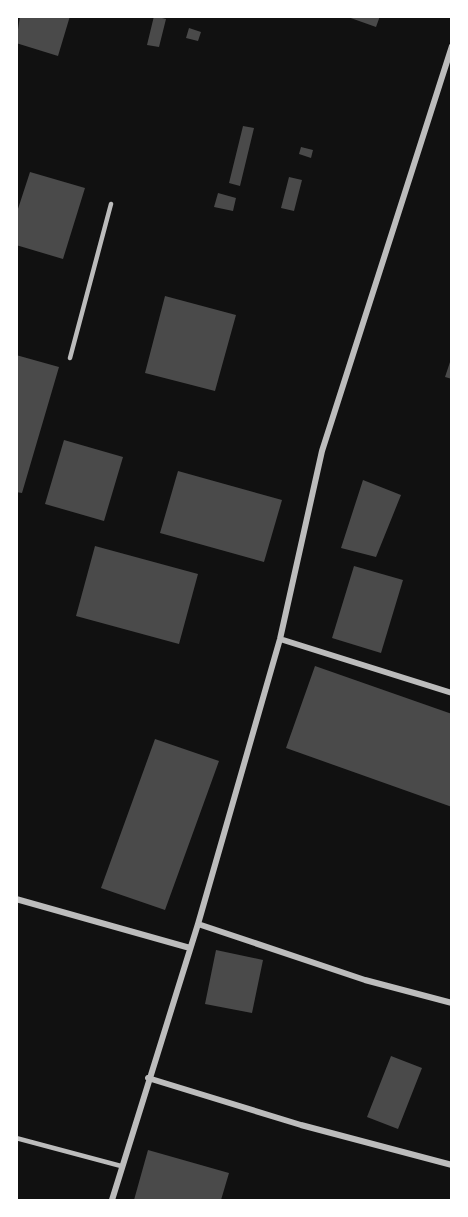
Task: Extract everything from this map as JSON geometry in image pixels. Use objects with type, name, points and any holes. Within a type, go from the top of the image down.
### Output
[{"type":"street","points":[[112,1200],[148,1078],[198,924],[280,639],[322,451],[452,46]]},
{"type":"street","points":[[280,639],[452,693]]},
{"type":"street","points":[[16,899],[190,948]]},
{"type":"street","points":[[198,924],[365,980],[452,1003]]},
{"type":"street","points":[[148,1078],[301,1125],[452,1165]]},
{"type":"lane","points":[[70,357],[111,204]]},
{"type":"lane","points":[[16,1138],[121,1166]]},
{"type":"building","points":[[20,16],[70,16],[58,56],[16,43]]},
{"type":"building","points":[[154,16],[166,19],[159,47],[147,45]]},
{"type":"building","points":[[345,16],[380,16],[376,27]]},
{"type":"building","points":[[189,28],[201,32],[198,41],[186,38]]},
{"type":"building","points":[[243,126],[254,128],[240,186],[229,183]]},
{"type":"building","points":[[301,147],[313,150],[311,158],[299,154]]},
{"type":"building","points":[[30,172],[85,188],[63,259],[16,245],[16,215]]},
{"type":"building","points":[[289,177],[302,180],[294,211],[281,208]]},
{"type":"building","points":[[218,193],[236,198],[233,211],[214,207]]},
{"type":"building","points":[[165,296],[236,315],[215,391],[145,373]]},
{"type":"building","points":[[16,355],[59,367],[22,493],[16,492]]},
{"type":"building","points":[[452,359],[452,379],[445,377]]},
{"type":"building","points":[[64,440],[123,457],[104,521],[45,504]]},
{"type":"building","points":[[178,471],[282,500],[264,562],[160,533]]},
{"type":"building","points":[[363,480],[401,495],[376,557],[341,548]]},
{"type":"building","points":[[95,546],[198,574],[179,644],[76,616]]},
{"type":"building","points":[[354,566],[403,580],[381,653],[332,638]]},
{"type":"building","points":[[315,666],[452,714],[452,807],[286,748]]},
{"type":"building","points":[[155,739],[219,761],[165,910],[101,888]]},
{"type":"building","points":[[216,950],[263,960],[252,1013],[205,1004]]},
{"type":"building","points":[[391,1056],[422,1068],[398,1129],[367,1117]]},
{"type":"building","points":[[148,1150],[229,1173],[221,1200],[134,1200]]}]
